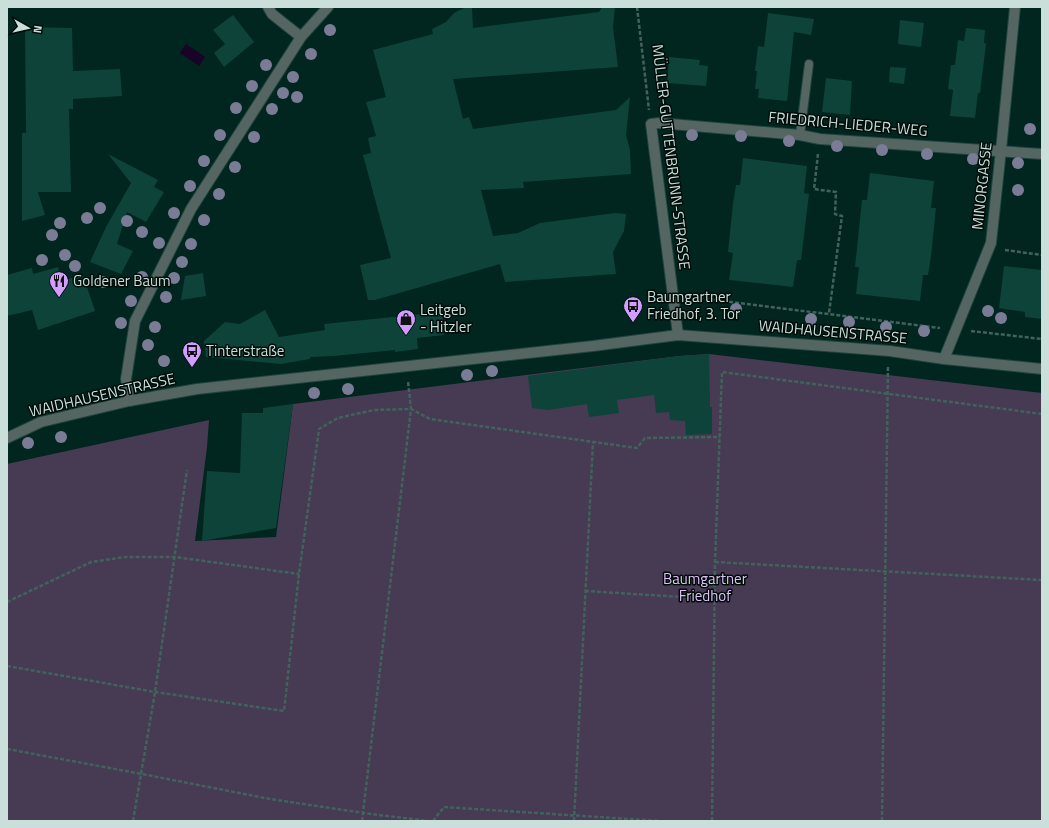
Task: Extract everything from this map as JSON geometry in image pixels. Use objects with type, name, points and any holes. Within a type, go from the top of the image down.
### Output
[{"type":"street","points":[[268,7],[272,14],[301,37]]},
{"type":"street","points":[[129,401],[126,379],[135,321],[191,209],[301,37],[328,7]]},
{"type":"street","name":"MINORGASSE","points":[[944,359],[991,243],[1015,7]]},
{"type":"street","name":"FRIEDRICH-LIEDER-WEG","points":[[651,124],[1042,154]]},
{"type":"street","name":"MÜLLER-GUTTENBRUNN-STRASSE","points":[[651,124],[678,335]]},
{"type":"street","name":"WAIDHAUSENSTRASSE","points":[[7,438],[41,422],[129,401],[197,389],[407,367],[678,335],[890,351],[944,359],[1042,369]]},
{"type":"lane","points":[[800,136],[809,64]]},
{"type":"path","name":"MÜLLER-GUTTENBRUNN-STRASSE","points":[[637,7],[651,124]]},
{"type":"path","points":[[820,138],[814,188],[836,192],[835,214],[842,216],[829,313]]},
{"type":"path","points":[[988,248],[1042,255]]},
{"type":"path","points":[[686,291],[691,297],[829,313],[955,330],[1042,339]]},
{"type":"path","points":[[882,821],[887,394],[890,351]]},
{"type":"path","points":[[362,821],[411,409],[407,367]]},
{"type":"path","points":[[712,821],[714,598],[722,372],[1042,414]]},
{"type":"path","points":[[7,666],[155,692],[284,711],[299,574],[319,430],[338,418],[374,410],[411,409],[430,419],[638,448],[645,438],[720,438]]},
{"type":"path","points":[[574,821],[593,442]]},
{"type":"path","points":[[133,821],[155,692],[187,470]]},
{"type":"path","points":[[7,607],[8,602],[91,562],[125,557],[175,557],[299,574]]},
{"type":"path","points":[[715,562],[1042,580]]},
{"type":"path","points":[[585,591],[714,598]]},
{"type":"path","points":[[7,749],[270,799],[428,821]]},
{"type":"path","points":[[433,821],[444,807],[660,821]]},
{"type":"green space","name":"Baumgartner Friedhof","points":[[709,354],[1042,393],[1042,821],[7,821],[7,464],[209,420],[195,541],[276,537],[293,404],[679,356]]},
{"type":"shaded area","points":[[186,44],[205,57],[199,66],[180,53]]},
{"type":"building","points":[[466,7],[472,7],[473,28],[599,12],[602,7],[615,7],[613,27],[618,67],[453,79],[463,119],[469,117],[473,129],[616,110],[630,97],[626,135],[630,150],[631,174],[523,182],[524,188],[481,190],[493,236],[518,233],[540,223],[615,213],[626,214],[624,231],[613,252],[616,274],[505,282],[500,264],[375,300],[368,300],[360,265],[391,258],[363,155],[371,153],[368,138],[376,136],[366,102],[386,97],[373,50],[433,34],[432,29],[446,22],[454,13]]},
{"type":"building","points":[[768,13],[814,19],[811,35],[794,32],[787,101],[758,98],[759,89],[755,89],[757,71],[755,71],[758,46],[764,47]]},
{"type":"building","points":[[233,15],[254,42],[224,67],[214,53],[225,44],[213,30]]},
{"type":"building","points":[[900,20],[924,23],[921,47],[898,44]]},
{"type":"building","points":[[25,27],[72,28],[73,71],[120,69],[122,96],[73,99],[73,109],[69,109],[71,192],[38,192],[45,215],[22,221],[22,133],[26,133]]},
{"type":"building","points":[[966,28],[985,30],[984,43],[986,44],[980,93],[978,93],[975,118],[950,116],[953,90],[948,89],[951,65],[955,65],[958,40],[964,41]]},
{"type":"building","points":[[669,57],[700,60],[699,65],[708,66],[706,86],[667,83]]},
{"type":"building","points":[[890,67],[906,68],[904,84],[889,82]]},
{"type":"building","points":[[826,78],[852,81],[850,115],[822,112]]},
{"type":"building","points":[[108,154],[158,180],[154,187],[164,192],[146,222],[127,212],[117,244],[133,251],[121,274],[90,262],[106,227],[131,183]]},
{"type":"building","points":[[743,158],[807,166],[804,193],[809,194],[801,260],[797,260],[793,287],[729,280],[733,253],[728,252],[733,204],[736,185],[740,185]]},
{"type":"building","points":[[870,173],[934,181],[931,208],[936,208],[931,256],[928,275],[923,275],[920,301],[856,294],[859,267],[855,267],[862,200],[867,200]]},
{"type":"building","points":[[1004,266],[1042,270],[1042,319],[1025,317],[1025,312],[999,308]]},
{"type":"building","name":"Goldener Baum","points":[[58,267],[61,281],[83,275],[95,311],[38,330],[32,310],[7,316],[7,275],[32,268],[33,274]]},
{"type":"building","points":[[203,273],[206,296],[181,300],[185,276]]},
{"type":"building","points":[[265,310],[279,337],[325,330],[324,324],[442,312],[444,335],[417,338],[418,349],[395,352],[395,350],[310,357],[310,359],[281,364],[206,357],[204,341],[225,322],[240,324]]},
{"type":"building","points":[[709,354],[712,434],[686,435],[685,421],[670,420],[669,412],[656,413],[654,395],[617,400],[619,413],[589,417],[587,404],[549,410],[532,408],[528,376],[679,356]]},
{"type":"building","points":[[293,404],[276,528],[202,541],[207,471],[240,473],[242,413],[263,413],[263,408]]},
{"type":"place","name":"Goldener Baum","points":[[59,298]]},
{"type":"place","name":"Baumgartner Friedhof, 3. Tor","points":[[633,323]]},
{"type":"place","name":"Leitgeb - Hitzler","points":[[406,336]]},
{"type":"place","name":"Tinterstraße","points":[[192,368]]}]
